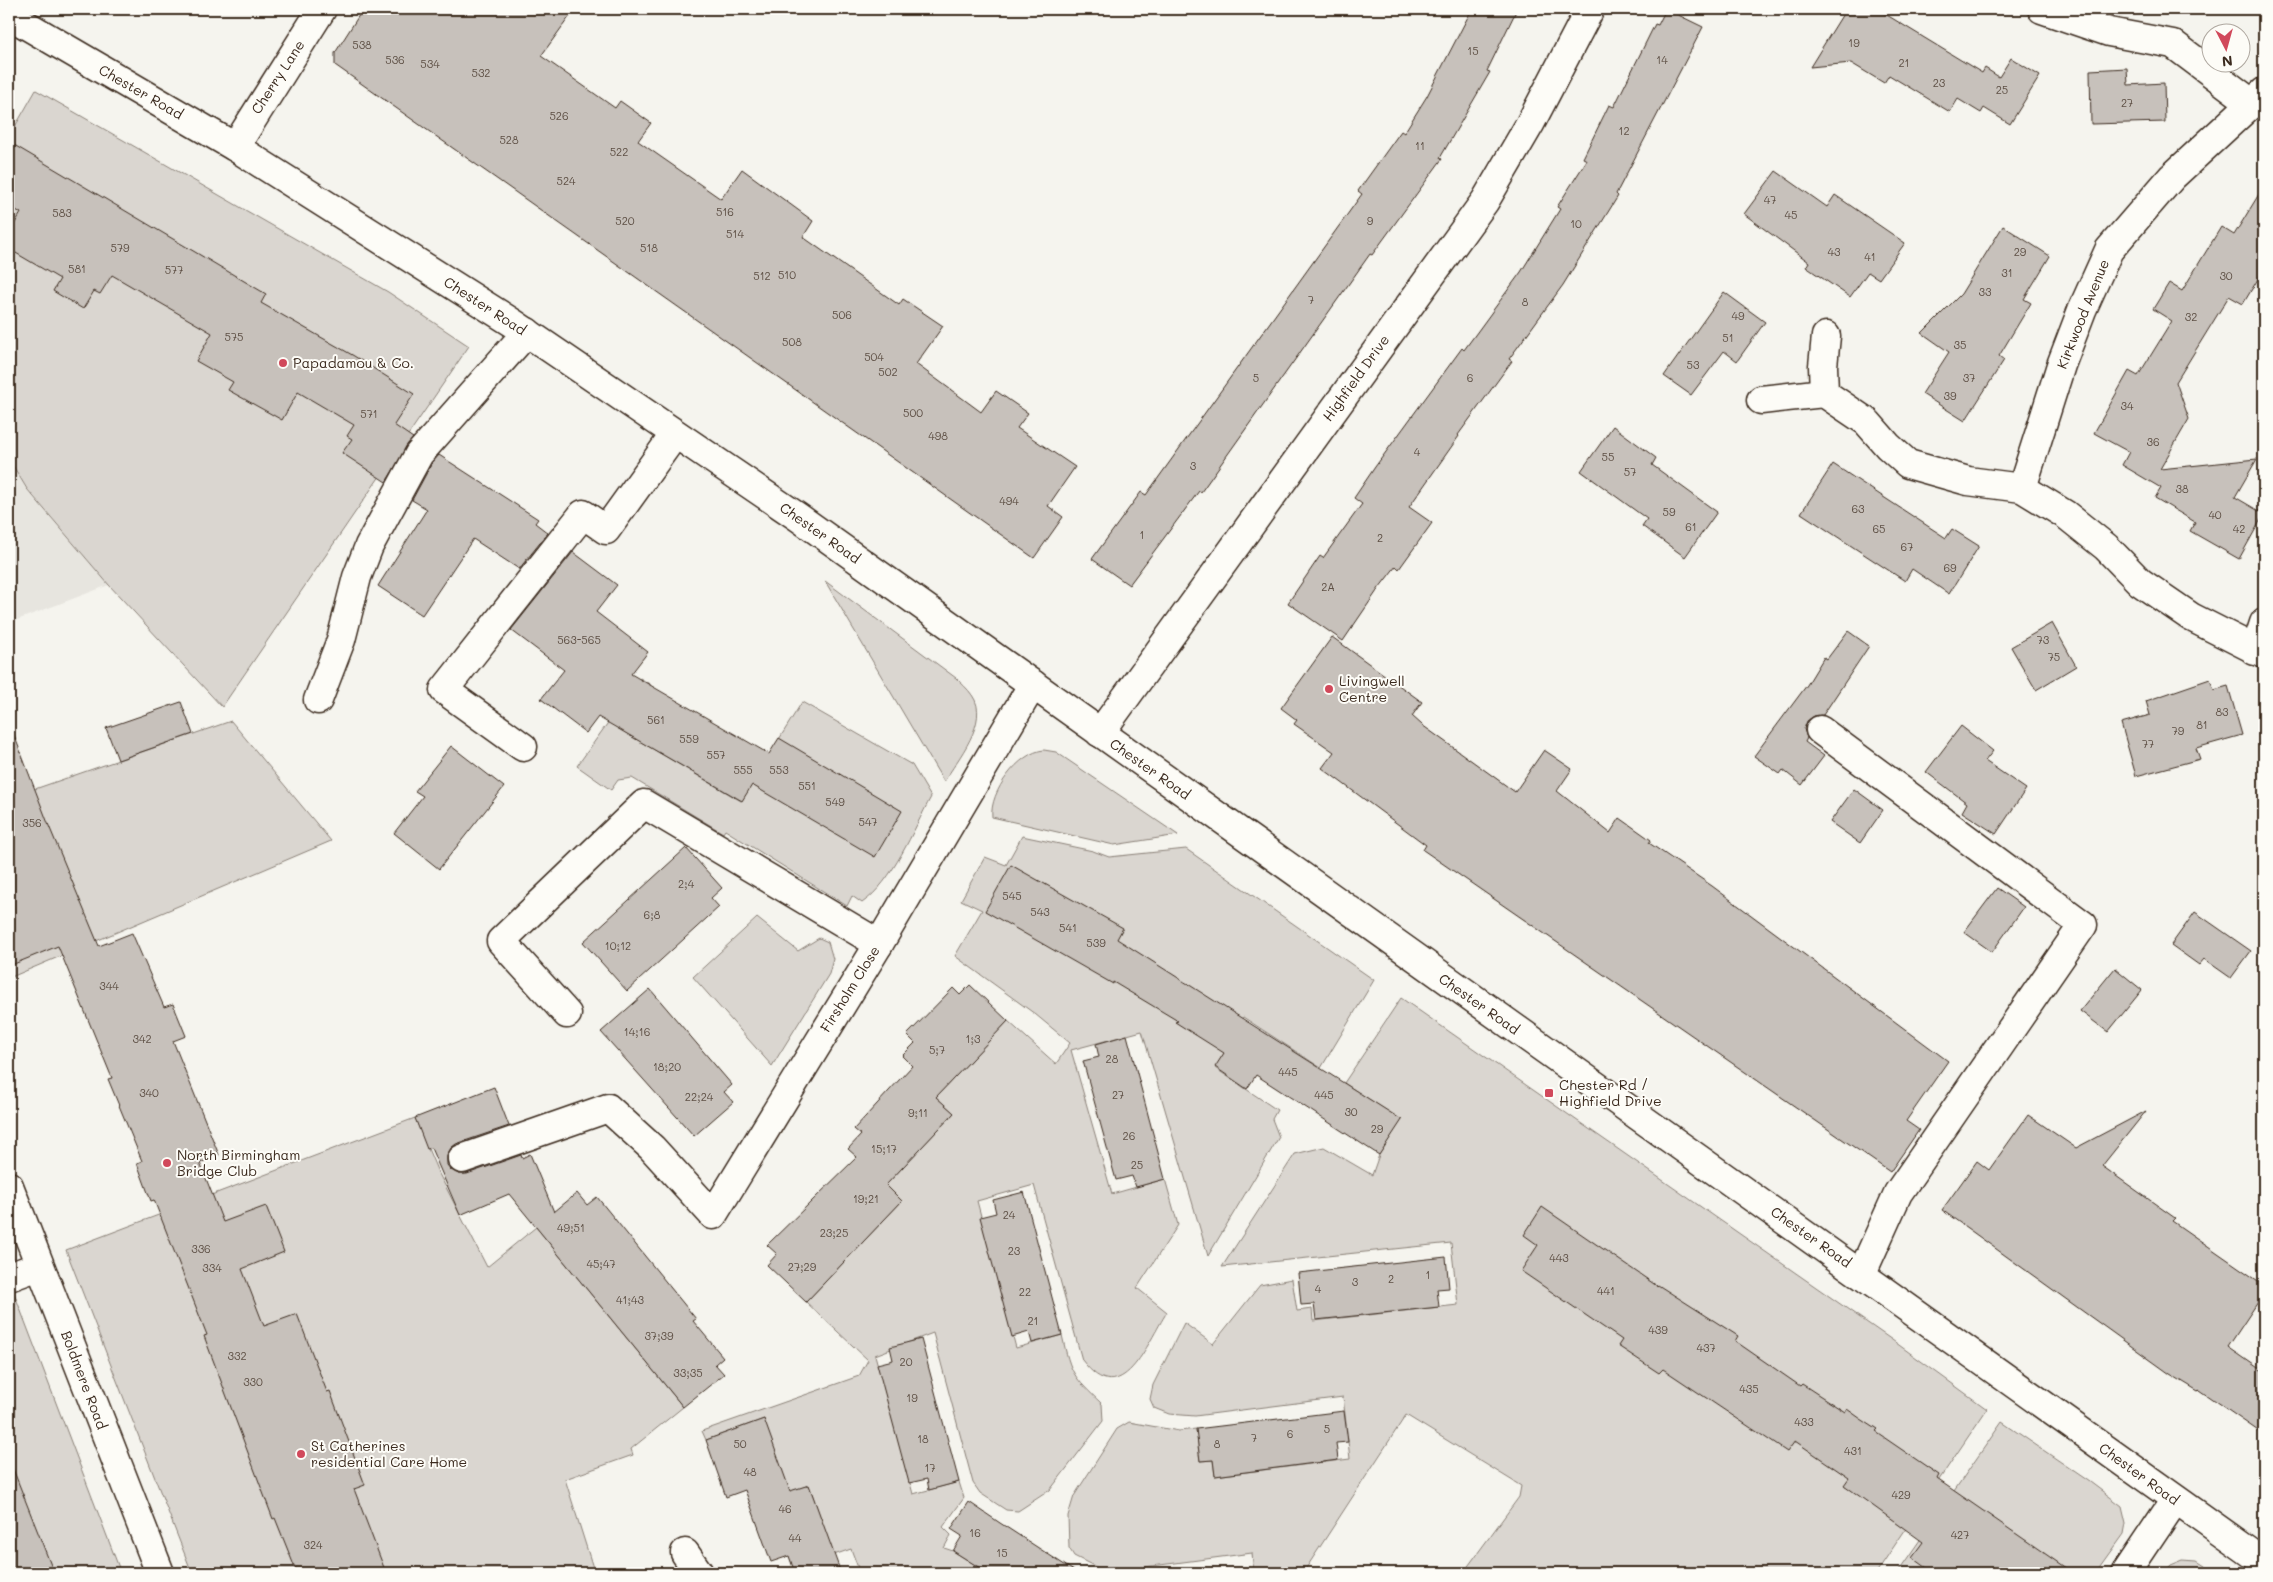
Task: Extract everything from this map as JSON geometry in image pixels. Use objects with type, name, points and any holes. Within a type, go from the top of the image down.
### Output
[{"type":"main road","name":"Cherry Lane","points":[[235,147],[322,9]]},
{"type":"main road","name":"Highfield Drive","points":[[1100,733],[1484,201],[1530,124],[1590,9]]},
{"type":"main road","name":"Kirkwood Avenue","points":[[2022,488],[2061,365],[2082,310],[2109,250],[2172,177],[2259,98],[2173,44],[2109,32],[2042,9]]},
{"type":"main road","name":"Chester Road","points":[[9,15],[235,147],[526,332],[798,517],[1862,1273],[2264,1562]]},
{"type":"main road","points":[[318,700],[341,640],[357,577],[369,546],[406,475],[419,454],[526,332]]},
{"type":"main road","points":[[1824,393],[1823,366],[1826,336]]},
{"type":"main road","points":[[1761,400],[1824,393],[1867,422],[1888,446],[1908,464],[1968,481],[2022,488],[2079,525],[2106,546],[2140,582],[2191,617],[2259,652],[2264,623]]},
{"type":"main road","points":[[524,747],[444,690],[583,514],[606,530],[676,434]]},
{"type":"main road","name":"Firsholm Close","points":[[462,1159],[608,1108],[652,1148],[713,1215],[1033,684]]},
{"type":"main road","points":[[1820,730],[2083,925],[1898,1193],[1862,1273]]},
{"type":"main road","points":[[567,1014],[500,941],[644,804],[878,944]]},
{"type":"main road","name":"Boldmere Road","points":[[9,1186],[160,1573]]},
{"type":"main road","points":[[9,1277],[39,1266]]},
{"type":"main road","points":[[2126,1573],[2176,1500]]},
{"type":"shaded area","points":[[36,90],[388,292],[469,346],[222,707],[109,585],[27,489],[9,459],[9,137]]},
{"type":"shaded area","points":[[9,459],[27,490],[109,585],[9,623]]},
{"type":"shaded area","points":[[825,581],[956,678],[972,695],[977,705],[975,728],[964,751],[944,782]]},
{"type":"shaded area","points":[[640,678],[651,685],[624,732],[741,801],[802,702],[912,765],[931,797],[893,869],[873,894],[862,903],[852,896],[847,906],[725,830],[723,833],[632,778],[618,780],[611,790],[577,766]]},
{"type":"shaded area","points":[[231,721],[331,841],[9,978],[9,798]]},
{"type":"shaded area","points":[[1044,750],[1056,752],[1178,835],[1114,845],[992,817],[995,796],[1008,775],[1025,758],[1034,752]]},
{"type":"shaded area","points":[[1022,836],[1093,851],[1109,857],[1186,849],[1374,980],[1321,1068],[1243,1017],[1222,1049],[1225,1052],[1215,1068],[1277,1110],[1272,1119],[1279,1137],[1208,1256],[1142,1031],[1071,1050],[1112,1194],[1165,1179],[1178,1225],[1137,1288],[1167,1312],[1142,1355],[1132,1368],[1121,1377],[1109,1380],[1096,1375],[1082,1360],[1034,1185],[977,1201],[1016,1348],[1062,1335],[1074,1374],[1102,1404],[1103,1421],[1050,1490],[1018,1511],[1006,1510],[980,1493],[973,1483],[933,1333],[875,1355],[913,1494],[959,1482],[964,1498],[943,1527],[951,1535],[944,1548],[953,1551],[988,1573],[860,1573],[851,1549],[794,1569],[789,1556],[829,1542],[809,1485],[751,1506],[748,1496],[764,1419],[706,1440],[702,1431],[859,1376],[868,1360],[806,1302],[902,1201],[886,1185],[954,1113],[936,1097],[1008,1021],[1056,1064],[1070,1043],[1035,1014],[955,956],[982,910],[961,900],[985,857],[1006,865]]},
{"type":"shaded area","points":[[757,918],[798,951],[819,938],[828,942],[833,959],[829,974],[772,1066],[693,977]]},
{"type":"shaded area","points":[[1401,998],[1892,1340],[1987,1409],[1876,1573],[1463,1573],[1519,1497],[1521,1486],[1406,1415],[1303,1573],[1254,1573],[1252,1553],[1106,1572],[1074,1556],[1069,1548],[1068,1516],[1074,1496],[1117,1429],[1129,1422],[1179,1431],[1196,1429],[1200,1461],[1213,1460],[1215,1476],[1350,1459],[1343,1397],[1195,1416],[1169,1414],[1154,1408],[1150,1399],[1153,1385],[1184,1323],[1213,1344],[1260,1285],[1292,1279],[1297,1311],[1312,1309],[1313,1321],[1458,1305],[1451,1243],[1222,1267],[1295,1154],[1324,1147],[1372,1175],[1379,1155],[1401,1120],[1344,1083]]},
{"type":"shaded area","points":[[415,1118],[437,1170],[487,1267],[536,1227],[683,1407],[631,1449],[633,1455],[565,1479],[594,1571],[589,1573],[192,1573],[66,1250]]},
{"type":"shaded area","points":[[11,1285],[121,1573],[9,1573],[9,1286]]},
{"type":"shaded area","points":[[2002,1422],[2122,1506],[2126,1523],[2124,1534],[2096,1573],[1897,1573]]},
{"type":"shaded area","points":[[2183,1560],[2197,1561],[2216,1573],[2163,1573],[2171,1565]]},
{"type":"building","points":[[363,9],[575,9],[541,56],[615,108],[620,101],[651,123],[638,141],[721,199],[742,169],[813,221],[803,237],[899,305],[903,299],[943,326],[916,364],[981,412],[996,391],[1028,413],[1017,428],[1075,467],[1048,506],[1063,517],[1034,558],[335,65],[335,53]]},
{"type":"building","points":[[1472,9],[1517,9],[1487,71],[1490,72],[1440,158],[1442,159],[1372,255],[1370,254],[1201,492],[1199,491],[1129,585],[1092,559],[1141,492],[1146,495],[1362,194],[1358,191],[1401,131],[1404,133],[1427,96]]},
{"type":"building","points":[[1666,9],[1703,27],[1616,194],[1618,196],[1563,285],[1509,359],[1512,361],[1409,507],[1432,523],[1399,569],[1396,566],[1379,588],[1343,641],[1288,603],[1320,556],[1323,558],[1362,504],[1354,498],[1375,467],[1462,348],[1464,350],[1521,272],[1560,209],[1557,207],[1587,160],[1583,158],[1609,105],[1614,107],[1655,24],[1658,25]]},
{"type":"building","points":[[1846,9],[1877,9],[1982,73],[1985,68],[1999,77],[2011,58],[2040,76],[2010,124],[1984,108],[1981,113],[1958,99],[1950,112],[1889,75],[1884,83],[1851,63],[1810,67]]},
{"type":"building","points":[[2127,68],[2128,85],[2164,83],[2165,122],[2091,124],[2090,70]]},
{"type":"building","points":[[9,142],[266,294],[261,303],[354,356],[414,394],[394,425],[413,438],[386,482],[342,453],[352,439],[347,436],[354,425],[298,392],[282,420],[228,390],[233,382],[196,361],[212,333],[112,275],[100,294],[94,291],[83,309],[53,291],[60,279],[9,249],[9,233],[21,213],[9,206]]},
{"type":"building","points":[[1776,171],[1827,207],[1835,195],[1905,243],[1879,279],[1868,272],[1850,297],[1806,267],[1809,262],[1744,214]]},
{"type":"building","points":[[2264,186],[2264,269],[2243,304],[2229,296],[2176,382],[2189,419],[2160,469],[2257,459],[2235,497],[2264,514],[2239,559],[2190,531],[2195,522],[2155,498],[2161,488],[2122,465],[2129,452],[2094,433],[2129,371],[2138,376],[2172,321],[2153,309],[2169,283],[2182,291],[2221,227],[2234,235]]},
{"type":"building","points":[[2003,226],[2050,256],[2024,299],[2031,303],[1999,356],[2004,360],[1965,421],[1922,394],[1949,352],[1922,333],[1961,294]]},
{"type":"building","points":[[1724,292],[1765,322],[1737,361],[1724,351],[1691,395],[1664,376]]},
{"type":"building","points":[[1613,426],[1656,458],[1652,465],[1717,512],[1685,557],[1642,526],[1647,519],[1581,471]]},
{"type":"building","points":[[439,455],[538,519],[535,523],[548,533],[519,569],[473,539],[422,615],[378,586],[427,509],[412,500],[432,463]]},
{"type":"building","points":[[1833,464],[1946,538],[1952,529],[1979,546],[1949,594],[1912,569],[1905,581],[1801,513]]},
{"type":"building","points":[[573,552],[617,585],[596,612],[648,652],[631,674],[769,754],[779,738],[902,811],[875,857],[752,785],[742,801],[598,717],[586,733],[541,699],[564,670],[511,630]]},
{"type":"building","points":[[2052,623],[2076,666],[2036,690],[2011,647]]},
{"type":"building","points":[[1848,631],[1869,646],[1823,715],[1814,716],[1807,721],[1804,729],[1807,738],[1805,742],[1824,756],[1802,785],[1783,770],[1780,774],[1754,756],[1807,685],[1824,657],[1827,659]]},
{"type":"building","points":[[1332,637],[1422,702],[1412,716],[1422,725],[1515,792],[1544,750],[1572,769],[1557,791],[1610,833],[1620,818],[1651,840],[1649,843],[1712,886],[1948,1061],[1906,1121],[1919,1130],[1890,1172],[1423,850],[1426,845],[1322,768],[1334,752],[1294,724],[1297,720],[1281,708]]},
{"type":"building","points":[[2210,679],[2214,690],[2228,686],[2242,735],[2196,748],[2200,759],[2136,776],[2121,723],[2150,715],[2146,701]]},
{"type":"building","points":[[181,702],[193,734],[118,760],[106,728]]},
{"type":"building","points":[[1961,726],[1993,751],[1985,761],[2026,789],[1996,834],[1962,812],[1967,803],[1926,772]]},
{"type":"building","points":[[11,727],[49,826],[99,946],[132,933],[164,1007],[173,1004],[186,1036],[173,1041],[219,1155],[200,1163],[223,1222],[266,1206],[284,1252],[242,1269],[264,1326],[297,1314],[327,1392],[330,1391],[365,1485],[354,1489],[386,1573],[297,1573],[275,1518],[273,1519],[204,1336],[207,1335],[154,1200],[151,1201],[137,1163],[142,1161],[108,1079],[112,1078],[58,946],[9,966],[9,728]]},
{"type":"building","points":[[451,746],[504,787],[439,869],[394,833],[423,796],[415,791]]},
{"type":"building","points":[[1854,789],[1883,810],[1860,843],[1830,822]]},
{"type":"building","points":[[686,848],[722,888],[711,898],[719,907],[627,991],[583,942]]},
{"type":"building","points":[[1011,865],[1123,928],[1117,939],[1402,1120],[1379,1155],[1256,1075],[1247,1089],[1215,1067],[1224,1053],[1175,1022],[1178,1021],[1113,982],[1113,984],[985,911]]},
{"type":"building","points":[[1997,888],[2024,907],[1992,952],[1964,932]]},
{"type":"building","points":[[2195,912],[2251,951],[2231,978],[2204,959],[2199,965],[2171,945]]},
{"type":"building","points":[[2115,968],[2142,990],[2108,1032],[2080,1011]]},
{"type":"building","points":[[970,985],[1008,1021],[936,1097],[954,1113],[886,1185],[902,1201],[806,1302],[767,1265],[777,1254],[767,1245],[857,1157],[848,1149],[861,1135],[854,1129],[912,1066],[902,1056],[915,1043],[907,1035],[953,988],[960,995]]},
{"type":"building","points":[[650,989],[732,1085],[724,1092],[733,1102],[694,1136],[601,1032]]},
{"type":"building","points":[[1127,1035],[1165,1179],[1136,1187],[1132,1176],[1116,1180],[1083,1061],[1099,1057],[1096,1044]]},
{"type":"building","points":[[494,1087],[509,1126],[456,1144],[451,1148],[447,1156],[447,1165],[451,1170],[459,1174],[467,1174],[521,1155],[522,1158],[530,1154],[554,1212],[577,1193],[587,1205],[597,1197],[696,1319],[693,1321],[723,1357],[715,1364],[724,1374],[683,1407],[509,1194],[460,1215],[431,1148],[427,1149],[415,1118]]},
{"type":"building","points":[[2146,1111],[2102,1166],[2175,1218],[2172,1221],[2264,1285],[2264,1293],[2228,1347],[2264,1372],[2264,1435],[2199,1390],[2170,1374],[1942,1210],[1977,1161],[1989,1170],[2028,1115],[2076,1148]]},
{"type":"building","points":[[1024,1192],[1062,1335],[1032,1343],[1029,1332],[1012,1337],[980,1217],[996,1213],[993,1200]]},
{"type":"building","points":[[1542,1207],[1657,1286],[1738,1336],[1735,1341],[1800,1386],[1802,1384],[1845,1412],[1847,1409],[1878,1430],[1876,1432],[1939,1475],[1937,1479],[2073,1573],[1934,1573],[1912,1557],[1923,1542],[1844,1485],[1849,1478],[1795,1441],[1787,1452],[1663,1369],[1659,1373],[1618,1346],[1622,1340],[1521,1271],[1538,1245],[1524,1235]]},
{"type":"building","points":[[1446,1257],[1449,1288],[1437,1289],[1439,1307],[1316,1320],[1314,1304],[1301,1305],[1298,1273]]},
{"type":"building","points":[[921,1339],[959,1482],[929,1490],[927,1479],[909,1483],[877,1364],[893,1360],[890,1347]]},
{"type":"building","points":[[1344,1411],[1348,1442],[1336,1443],[1338,1460],[1215,1476],[1213,1460],[1200,1461],[1196,1429]]},
{"type":"building","points":[[764,1419],[790,1491],[809,1485],[841,1573],[795,1573],[789,1556],[771,1562],[745,1490],[726,1497],[706,1440]]},
{"type":"building","points":[[9,1464],[11,1464],[54,1573],[9,1573]]},
{"type":"building","points":[[969,1502],[1077,1573],[988,1573],[953,1551],[962,1536],[951,1529]]},
{"type":"place","name":"Papadamou & Co.","points":[[283,363]]},
{"type":"place","name":"Livingwell Centre","points":[[1329,689]]},
{"type":"place","name":"Chester Rd / Highfield Drive","points":[[1549,1093]]},
{"type":"place","name":"North Birmingham Bridge Club","points":[[167,1163]]},
{"type":"place","name":"St Catherines residential Care Home","points":[[301,1454]]}]
